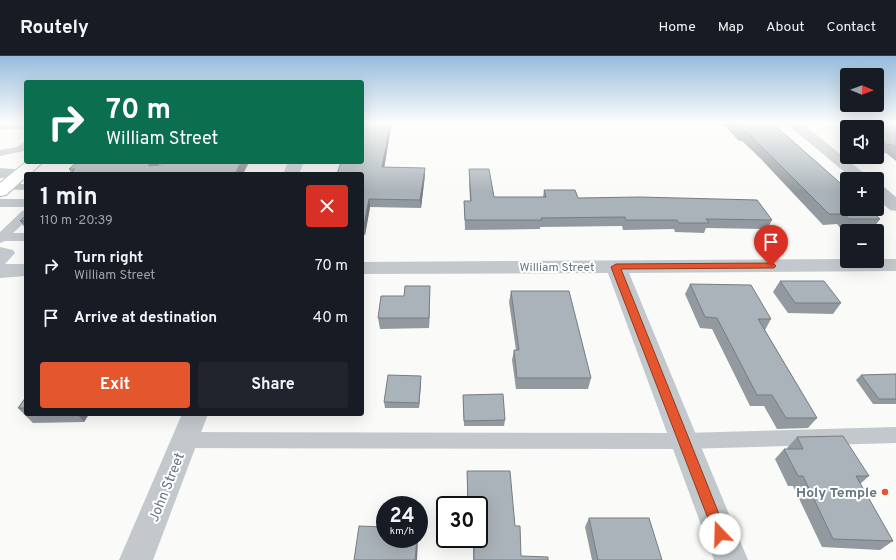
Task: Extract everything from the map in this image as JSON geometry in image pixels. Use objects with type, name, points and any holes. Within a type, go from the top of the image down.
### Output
[{"type":"main road","points":[[2,184],[24,180]]},
{"type":"street","points":[[822,146],[854,172]]},
{"type":"street","points":[[884,196],[896,206]]},
{"type":"street","name":"William Street","points":[[364,268],[896,265]]},
{"type":"street","points":[[616,267],[731,560]]},
{"type":"street","points":[[0,271],[24,270]]},
{"type":"street","name":"John Street","points":[[136,560],[190,427]]},
{"type":"lane","points":[[0,153],[24,147]]},
{"type":"lane","points":[[0,203],[24,203]]},
{"type":"lane","points":[[1,238],[24,216]]},
{"type":"lane","points":[[1,238],[24,237]]},
{"type":"lane","points":[[0,251],[8,253],[0,261]]},
{"type":"lane","points":[[190,427],[684,441],[896,435]]},
{"type":"building","points":[[364,146],[386,146],[382,167],[425,168],[420,200],[369,199],[364,226],[364,172],[338,172],[340,164],[364,164]]},
{"type":"building","points":[[760,146],[798,146],[840,183],[840,214],[829,214]]},
{"type":"building","points":[[75,164],[149,164],[149,166],[163,164],[240,164],[236,172],[72,172],[75,169],[69,169]]},
{"type":"building","points":[[469,169],[489,169],[494,197],[546,197],[544,190],[575,190],[578,198],[639,197],[757,200],[772,220],[706,219],[709,223],[679,223],[677,220],[626,220],[625,217],[541,218],[542,220],[465,220],[464,201],[471,201]]},
{"type":"building","points":[[846,216],[877,216],[880,219],[849,219]]},
{"type":"building","points":[[780,281],[824,281],[841,303],[795,303]]},
{"type":"building","points":[[690,284],[751,285],[771,319],[758,319],[817,418],[786,418],[772,395],[757,395],[717,318],[705,317]]},
{"type":"building","points":[[405,286],[430,286],[429,318],[378,318],[381,296],[404,296]]},
{"type":"building","points":[[511,291],[569,291],[591,378],[517,378],[514,350],[519,350]]},
{"type":"building","points":[[896,374],[896,399],[879,399],[861,375]]},
{"type":"building","points":[[388,375],[421,376],[419,403],[384,402]]},
{"type":"building","points":[[503,394],[505,420],[464,421],[463,395]]},
{"type":"building","points":[[24,400],[24,408],[18,408]]},
{"type":"building","points":[[843,436],[869,476],[856,476],[893,541],[833,539],[803,476],[798,476],[784,449],[803,449],[797,437]]},
{"type":"building","points":[[467,471],[510,471],[515,526],[520,526],[521,556],[548,557],[548,560],[474,560],[474,548],[488,548],[488,496],[468,496]]},
{"type":"building","points":[[589,518],[649,518],[662,560],[598,560]]},
{"type":"building","points":[[359,526],[376,527],[376,548],[416,548],[415,560],[354,560]]},
{"type":"place","name":"Holy Temple","points":[[885,492]]},
{"type":"route","points":[[720,534],[616,267],[771,266]]}]
